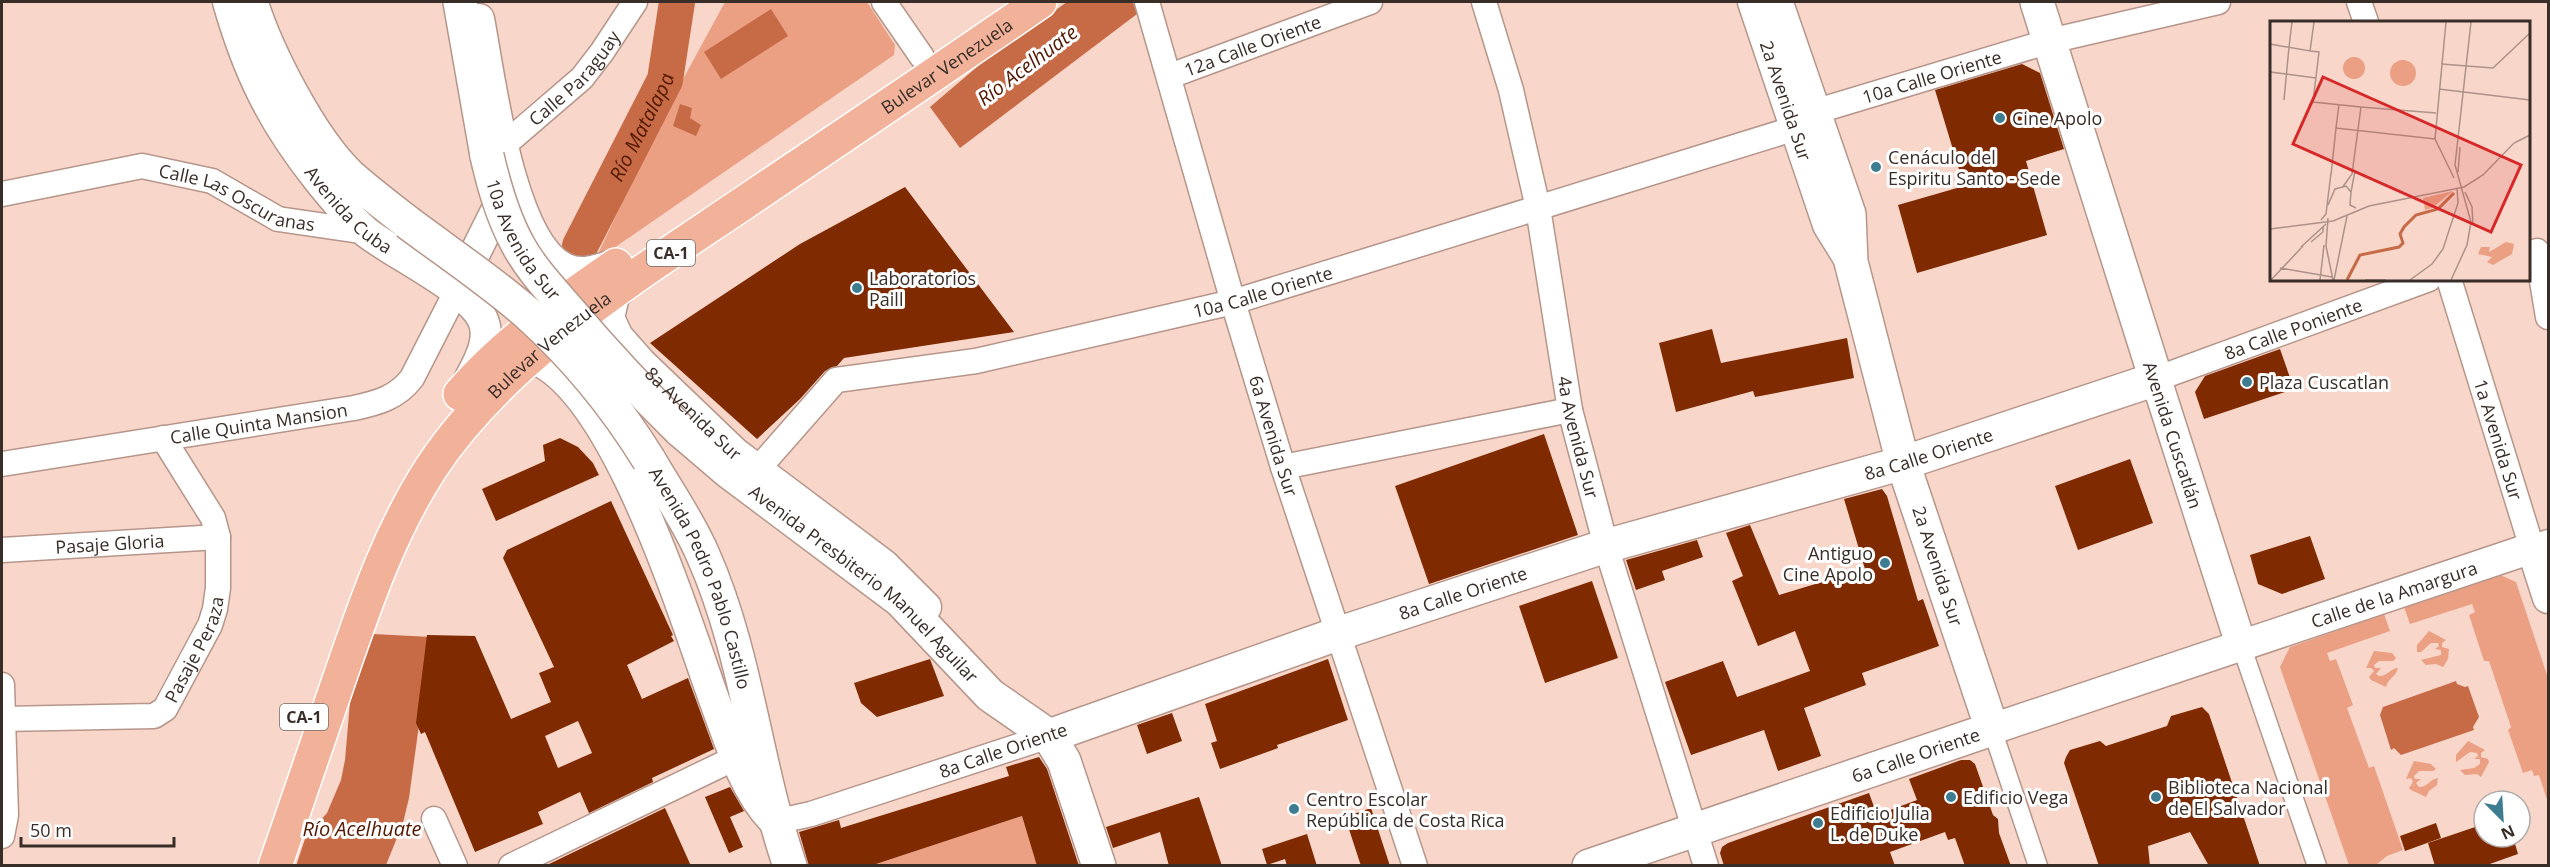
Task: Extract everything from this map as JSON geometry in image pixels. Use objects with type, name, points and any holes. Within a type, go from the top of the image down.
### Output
[{"type":"highway","name":"Bulevar Venezuela","points":[[253,866],[365,573],[449,442],[485,400],[622,273],[1002,2]]},
{"type":"highway","name":"Bulevar Venezuela","points":[[275,866],[365,573],[376,525],[435,426],[465,388],[496,357],[575,293],[622,273],[1040,2]]},
{"type":"main road","name":"Avenida Cuba","points":[[251,2],[281,74],[317,133],[349,175],[407,222]]},
{"type":"main road","name":"10a Avenida Sur","points":[[460,2],[495,151],[499,204],[518,246],[627,378],[680,430]]},
{"type":"main road","name":"Avenida Cuscatlán","points":[[2037,2],[2156,379]]},
{"type":"main road","name":"2a Avenida Sur","points":[[1775,3],[1812,116],[1849,214],[1851,262],[1904,463],[1992,729]]},
{"type":"main road","name":"Avenida Pedro Pablo Castillo","points":[[407,222],[509,298],[548,334],[611,403],[649,460],[695,538],[716,589],[744,681],[775,822],[790,866]]},
{"type":"main road","name":"8a Calle Oriente","points":[[1040,730],[1605,546],[1904,463],[2156,379]]},
{"type":"main road","name":"Avenida Presbiterio Manuel Aguilar","points":[[680,430],[728,471],[892,593],[990,695],[1040,730]]},
{"type":"main road","name":"6a Calle Oriente","points":[[1589,866],[1992,729]]},
{"type":"main road","points":[[1040,730],[1064,761],[1099,866]]},
{"type":"street","name":"Avenida Cuba","points":[[228,2],[241,48],[260,92],[273,116],[316,176],[367,232],[456,292],[478,313],[485,327],[485,342],[465,388]]},
{"type":"street","name":"10a Avenida Sur","points":[[476,2],[495,151],[512,179],[526,220],[548,255],[564,268],[586,273],[622,273]]},
{"type":"street","name":"Calle Paraguay","points":[[495,151],[582,78],[635,2]]},
{"type":"street","points":[[884,2],[922,57]]},
{"type":"street","name":"12a Calle Oriente","points":[[1170,76],[1370,2]]},
{"type":"street","name":"4a Avenida Sur","points":[[1484,2],[1511,90],[1538,208],[1570,410],[1605,546],[1706,866]]},
{"type":"street","name":"10a Calle Oriente","points":[[757,470],[836,380],[976,361],[1233,302],[1538,208],[1812,116],[2050,41],[2218,2]]},
{"type":"street","points":[[2359,2],[2366,21]]},
{"type":"street","name":"6a Avenida Sur","points":[[1149,9],[1283,467],[1340,633],[1415,866]]},
{"type":"street","name":"Calle Las Oscuranas","points":[[2,194],[142,166],[212,181],[278,219],[367,232]]},
{"type":"street","points":[[456,292],[512,179]]},
{"type":"street","points":[[2538,251],[2548,317]]},
{"type":"street","name":"8a Avenida Sur","points":[[622,273],[609,318],[618,337],[647,369],[698,419],[757,470],[866,551],[903,582],[1040,730]]},
{"type":"street","name":"8a Calle Poniente","points":[[2156,379],[2426,280]]},
{"type":"street","name":"1a Avenida Sur","points":[[2449,280],[2540,545],[2548,598]]},
{"type":"street","name":"Calle Quinta Mansion","points":[[2,464],[354,408],[389,398],[402,390],[412,378],[456,292]]},
{"type":"street","name":"Avenida Pedro Pablo Castillo","points":[[530,357],[556,372],[597,420],[613,445],[646,515],[735,758],[761,808],[775,822]]},
{"type":"street","points":[[597,420],[590,396],[591,386],[601,371],[621,358],[630,358],[647,369]]},
{"type":"street","name":"Avenida Cuscatlán","points":[[2156,379],[2241,645],[2317,866]]},
{"type":"street","points":[[1283,467],[1570,410]]},
{"type":"street","name":"Pasaje Peraza","points":[[3,719],[154,716],[165,709],[210,625],[215,609],[218,588],[218,537],[213,518],[163,438]]},
{"type":"street","name":"Pasaje Gloria","points":[[2,550],[218,537]]},
{"type":"street","name":"Calle de la Amargura","points":[[2241,645],[2540,545]]},
{"type":"street","name":"6a Calle Oriente","points":[[1992,729],[2241,645]]},
{"type":"street","points":[[2,686],[6,815],[2,836]]},
{"type":"street","name":"2a Avenida Sur","points":[[1992,729],[2038,866]]},
{"type":"street","name":"8a Calle Oriente","points":[[775,822],[811,814],[1040,730]]},
{"type":"street","points":[[511,866],[735,758]]},
{"type":"street","points":[[434,819],[455,866]]},
{"type":"shaded area","points":[[725,2],[867,2],[895,45],[894,55],[598,259],[597,256],[663,116]]},
{"type":"shaded area","points":[[2500,575],[2516,582],[2548,678],[2548,803],[2539,775],[2534,776],[2532,770],[2523,773],[2508,730],[2511,727],[2489,661],[2484,661],[2469,615],[2475,612],[2472,604],[2410,624],[2404,607]]},
{"type":"shaded area","points":[[2384,614],[2390,631],[2327,653],[2330,661],[2336,659],[2353,705],[2347,708],[2369,768],[2374,766],[2403,850],[2387,856],[2376,865],[2349,865],[2280,667],[2290,647]]},
{"type":"shaded area","points":[[2429,631],[2446,640],[2442,643],[2442,647],[2449,649],[2448,659],[2443,667],[2436,664],[2426,665],[2421,660],[2441,655],[2441,650],[2435,649],[2439,646],[2438,643],[2431,643],[2421,652],[2417,652],[2417,645]]},
{"type":"shaded area","points":[[2374,651],[2392,653],[2396,658],[2393,661],[2379,661],[2374,665],[2375,668],[2381,668],[2376,674],[2379,676],[2398,668],[2386,687],[2371,680],[2369,677],[2374,671],[2366,668]]},
{"type":"shaded area","points":[[2468,741],[2485,750],[2481,753],[2481,757],[2488,759],[2489,762],[2481,777],[2477,774],[2465,775],[2460,770],[2474,768],[2480,764],[2480,759],[2474,759],[2478,756],[2477,753],[2470,752],[2456,762],[2456,755]]},
{"type":"shaded area","points":[[2414,761],[2431,764],[2436,769],[2419,771],[2414,776],[2415,779],[2421,779],[2416,783],[2419,787],[2438,778],[2437,785],[2429,791],[2426,797],[2411,790],[2409,788],[2413,782],[2411,778],[2406,779]]},
{"type":"shaded area","points":[[1022,816],[1037,865],[870,866]]},
{"type":"water","name":"Río Acelhuate","points":[[1067,2],[1133,2],[1137,14],[960,148],[930,107],[984,61]]},
{"type":"water","points":[[771,9],[788,36],[721,79],[704,52]]},
{"type":"water","points":[[680,104],[692,108],[690,118],[701,125],[696,136],[673,126]]},
{"type":"water","name":"Río Acelhuate","points":[[373,634],[431,637],[409,798],[403,823],[386,865],[296,866],[306,836],[327,813],[341,780],[350,702]]},
{"type":"water","points":[[2456,681],[2457,684],[2468,686],[2479,717],[2473,727],[2474,730],[2401,755],[2394,748],[2391,750],[2380,715],[2383,707]]},
{"type":"building","points":[[2022,64],[2040,73],[2064,149],[2026,161],[2047,235],[1917,273],[1898,205],[1964,186],[1935,90]]},
{"type":"building","name":"Laboratorios Paill","points":[[905,187],[1014,332],[844,358],[837,366],[825,371],[800,399],[757,439],[650,343],[800,244]]},
{"type":"building","points":[[1712,329],[1721,363],[1847,338],[1854,378],[1755,397],[1753,391],[1676,412],[1659,343]]},
{"type":"building","name":"Plaza Cuscatlan","points":[[2280,349],[2294,389],[2204,419],[2195,392],[2205,376]]},
{"type":"building","points":[[1544,434],[1578,535],[1429,584],[1395,486]]},
{"type":"building","points":[[560,438],[578,447],[593,463],[599,475],[496,521],[482,489],[545,461],[543,445]]},
{"type":"building","points":[[2130,459],[2153,523],[2078,550],[2055,486]]},
{"type":"building","points":[[1882,489],[1887,496],[1918,601],[1923,599],[1939,646],[1862,673],[1866,685],[1804,708],[1821,756],[1778,771],[1764,730],[1691,755],[1665,682],[1723,661],[1737,697],[1810,671],[1795,631],[1758,646],[1732,581],[1743,576],[1726,533],[1750,525],[1779,595],[1865,569],[1844,499]]},
{"type":"building","points":[[611,501],[674,641],[627,665],[642,699],[688,678],[714,749],[652,778],[653,782],[589,813],[580,792],[538,812],[543,824],[475,852],[425,732],[421,734],[416,723],[427,635],[475,636],[511,719],[551,702],[539,673],[554,667],[503,558],[507,550]],"holes":[[[578,721],[592,753],[558,768],[545,736]]]},
{"type":"building","points":[[2310,536],[2325,579],[2282,594],[2258,584],[2250,555]]},
{"type":"building","points":[[1697,540],[1703,557],[1662,571],[1665,580],[1636,590],[1626,560]]},
{"type":"building","points":[[1592,581],[1618,658],[1545,683],[1519,606]]},
{"type":"building","points":[[930,659],[944,696],[877,717],[861,703],[854,683]]},
{"type":"building","points":[[1328,659],[1348,720],[1277,745],[1278,748],[1220,769],[1211,743],[1217,741],[1205,704]]},
{"type":"building","name":"Biblioteca Nacional de El Salvador","points":[[2202,707],[2209,714],[2260,866],[2209,866],[2190,832],[2148,846],[2150,866],[2099,866],[2064,763],[2070,750],[2100,741],[2106,746],[2167,726],[2171,716]]},
{"type":"building","points":[[1172,713],[1182,741],[1147,754],[1137,725]]},
{"type":"building","points":[[1039,757],[1047,769],[1079,866],[1037,866],[1022,816],[870,866],[809,866],[799,832],[839,820],[841,828],[1009,776],[1006,767]]},
{"type":"building","points":[[1961,760],[1970,760],[1975,764],[1993,815],[1998,819],[1999,833],[2011,866],[1965,866],[1955,838],[1948,840],[1945,832],[1890,852],[1895,866],[1724,866],[1720,853],[1722,847],[1728,843],[1869,793],[1877,815],[1917,800],[1909,779]]},
{"type":"building","points":[[730,787],[744,811],[730,817],[743,847],[729,853],[705,797]]},
{"type":"building","points":[[1199,797],[1222,866],[1169,866],[1160,832],[1113,848],[1106,827]]},
{"type":"building","points":[[665,808],[691,866],[545,866]]},
{"type":"building","points":[[1371,808],[1390,866],[1361,866],[1345,817]]},
{"type":"building","points":[[2436,823],[2441,838],[2405,851],[2400,836]]},
{"type":"building","points":[[2472,828],[2472,849],[2517,849],[2518,854],[2484,866],[2435,866],[2428,843]]},
{"type":"building","points":[[1307,834],[1317,866],[1287,866],[1285,859],[1267,865],[1262,849]]},
{"type":"waterway","name":"Río Matalapa","points":[[580,246],[665,80],[677,2]]},
{"type":"place","name":"Cine Apolo","points":[[2000,118]]},
{"type":"place","name":"Cenáculo del Espiritu Santo - Sede","points":[[1876,167]]},
{"type":"place","name":"Laboratorios Paill","points":[[857,288]]},
{"type":"place","name":"Plaza Cuscatlan","points":[[2247,382]]},
{"type":"place","name":"Antiguo Cine Apolo","points":[[1885,563]]},
{"type":"place","name":"Edificio Vega","points":[[1951,797]]},
{"type":"place","name":"Biblioteca Nacional de El Salvador","points":[[2156,797]]},
{"type":"place","name":"Centro Escolar República de Costa Rica","points":[[1294,809]]},
{"type":"place","name":"Edificio Julia L. de Duke","points":[[1818,823]]}]
